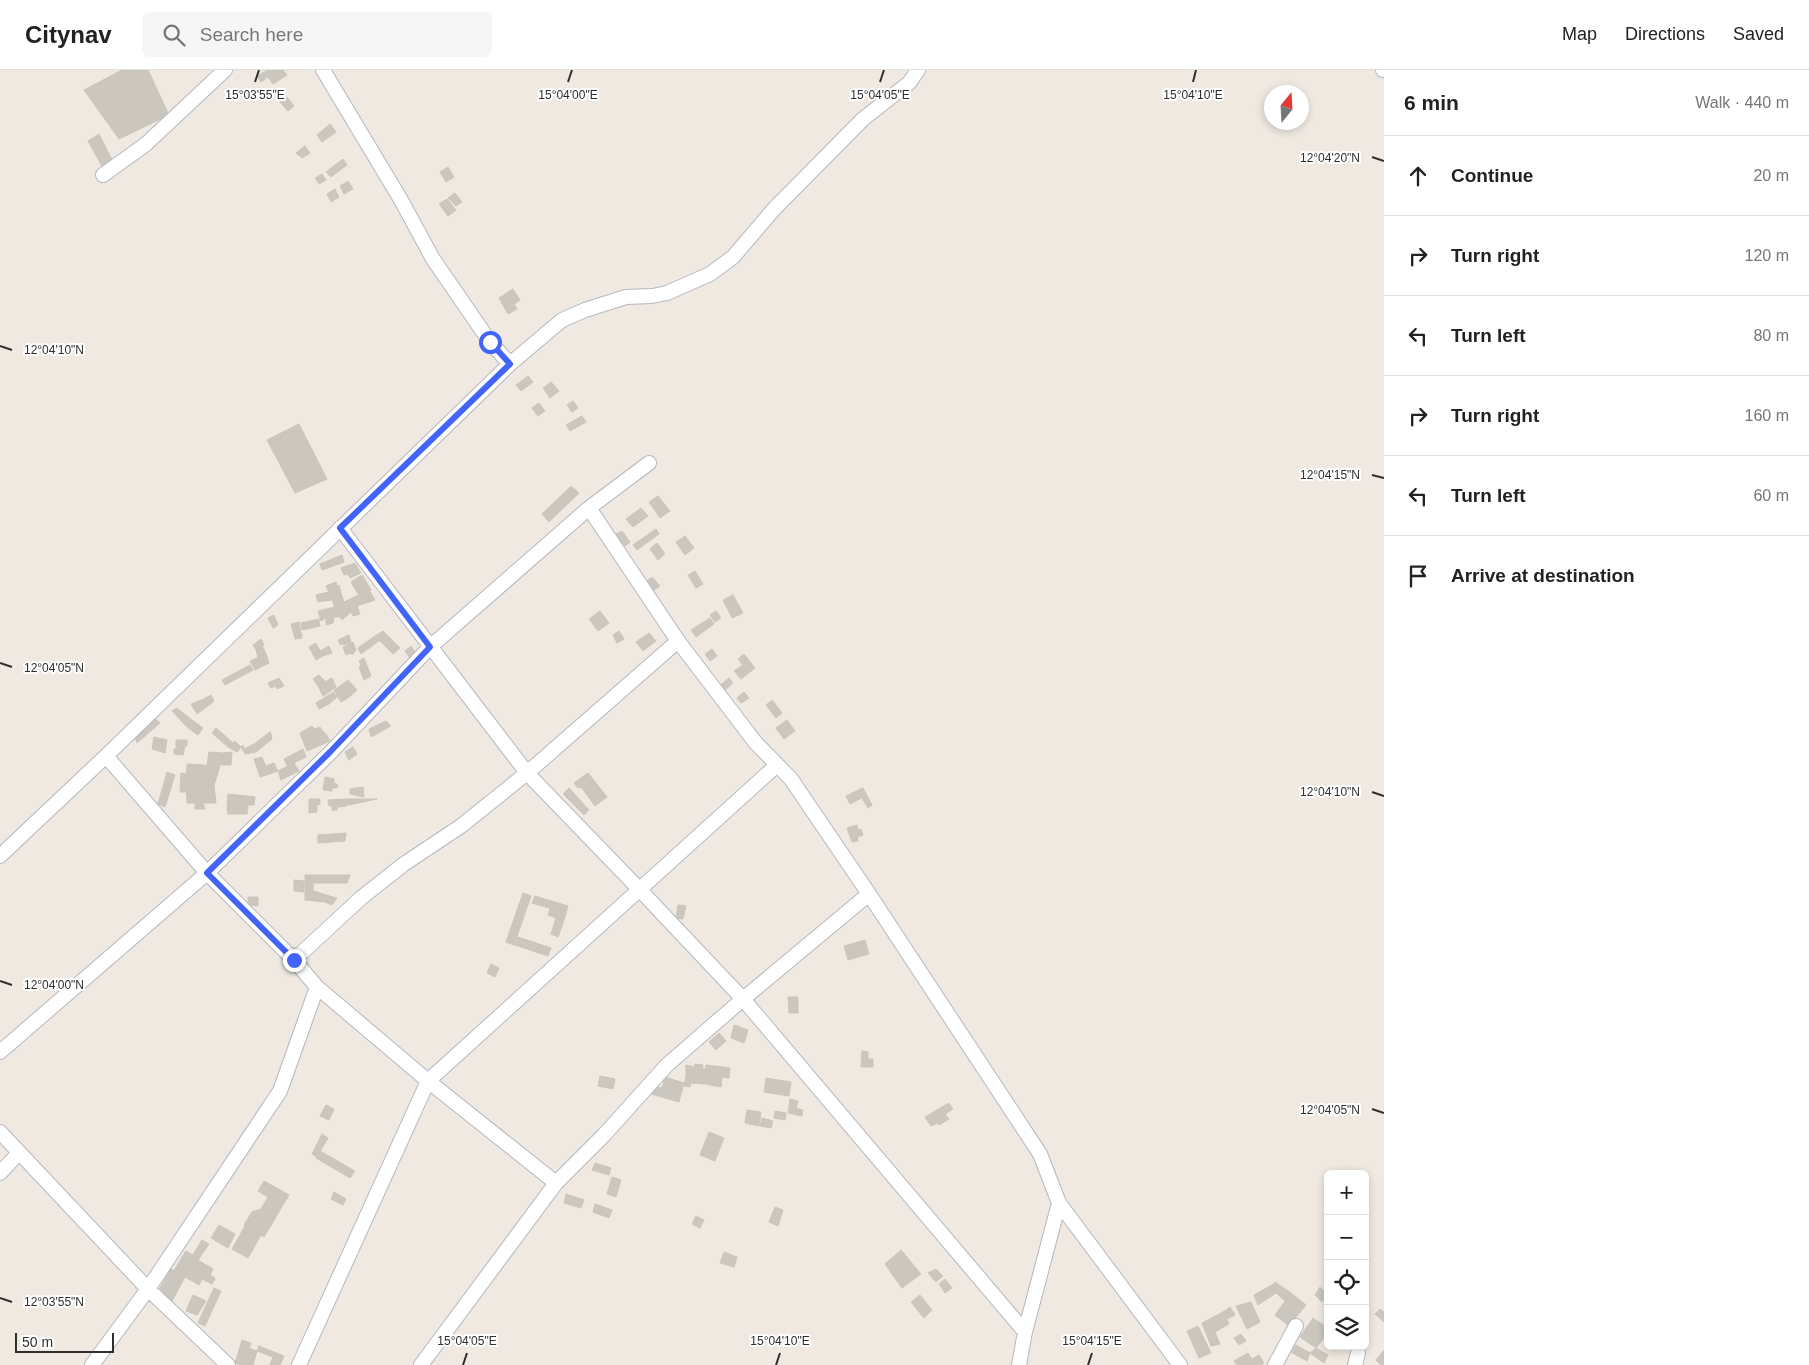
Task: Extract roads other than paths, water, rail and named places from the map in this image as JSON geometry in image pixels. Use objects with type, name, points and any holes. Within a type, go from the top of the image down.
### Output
[{"type":"street","points":[[103,175],[146,144],[225,70]]},
{"type":"street","points":[[323,70],[402,200],[433,259],[490,342],[510,364]]},
{"type":"street","points":[[0,856],[106,756],[510,364],[562,320],[585,310],[626,297],[652,296],[667,293],[710,274],[733,258],[774,209],[863,119],[909,83],[918,70]]},
{"type":"street","points":[[0,1052],[207,873],[330,752],[430,647],[589,508],[649,463]]},
{"type":"street","points":[[589,508],[678,641],[756,742],[791,780],[869,894],[1040,1154],[1059,1203],[1180,1365]]},
{"type":"street","points":[[340,528],[527,773],[743,999],[1024,1332]]},
{"type":"street","points":[[294,960],[361,898],[404,864],[461,826],[527,773],[678,641]]},
{"type":"street","points":[[106,756],[207,873],[294,960],[317,987],[428,1081],[556,1184]]},
{"type":"street","points":[[299,1365],[428,1081],[778,765]]},
{"type":"street","points":[[421,1365],[556,1184],[604,1135],[667,1065],[869,894]]},
{"type":"street","points":[[92,1365],[148,1288],[280,1091],[317,987]]},
{"type":"street","points":[[0,1132],[148,1288],[228,1365]]},
{"type":"street","points":[[0,1173],[19,1153]]},
{"type":"street","points":[[1019,1365],[1024,1332],[1059,1203]]},
{"type":"street","points":[[1274,1365],[1296,1326]]}]
